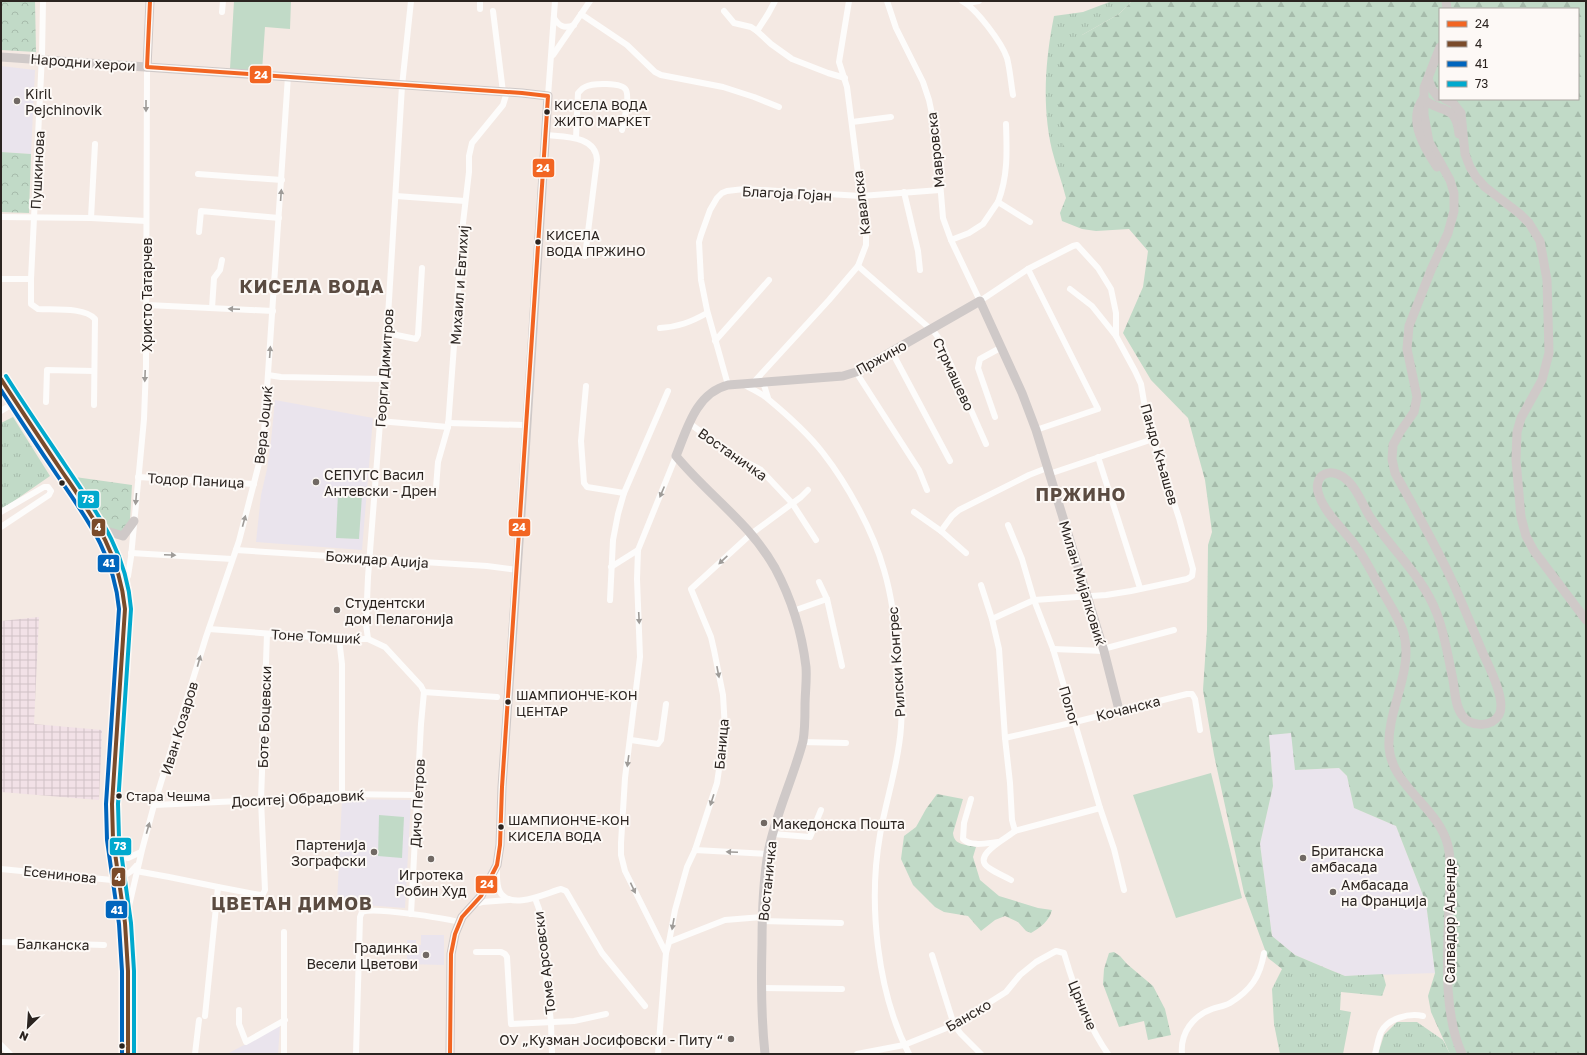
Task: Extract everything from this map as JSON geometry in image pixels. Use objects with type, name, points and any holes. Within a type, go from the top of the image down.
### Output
[{"type":"street","name":"Пушкинова","points":[[43,1],[42,60],[31,304],[38,310],[84,311],[92,315],[95,319],[94,405]]},
{"type":"street","name":"Христо Татарчев","points":[[123,588],[128,576],[131,553],[144,419],[147,305],[147,67],[150,1]]},
{"type":"street","points":[[222,12],[223,1]]},
{"type":"street","name":"Георги Димитров","points":[[368,639],[366,624],[379,421],[387,333],[402,86],[411,1]]},
{"type":"street","points":[[480,1],[480,8]]},
{"type":"street","points":[[509,900],[502,895],[499,890],[497,865],[499,855],[555,1]]},
{"type":"street","points":[[552,57],[590,1]]},
{"type":"street","points":[[757,31],[775,1]]},
{"type":"street","name":"Кавалска","points":[[752,383],[829,300],[858,266],[866,245],[852,122],[845,78],[839,59],[849,1]]},
{"type":"street","name":"Мавровска","points":[[887,1],[896,28],[923,82],[929,100],[936,133],[943,218],[951,240],[980,301]]},
{"type":"street","points":[[965,2],[979,1]]},
{"type":"street","points":[[965,2],[989,29],[1007,58],[1013,95]]},
{"type":"street","points":[[493,11],[505,92]]},
{"type":"street","points":[[724,11],[734,22],[751,27],[792,59],[845,78]]},
{"type":"street","points":[[581,14],[627,45],[655,72],[661,75],[723,87],[779,107]]},
{"type":"street","points":[[554,17],[562,26],[567,28],[574,25]]},
{"type":"street","points":[[1439,50],[1424,88],[1423,99],[1428,142],[1447,172],[1454,193],[1452,220],[1441,247]]},
{"type":"street","name":"Народни херои","points":[[1,57],[288,76],[402,86],[548,96]]},
{"type":"street","name":"Вера Јоциќ","points":[[232,559],[236,550],[263,448],[288,76]]},
{"type":"street","points":[[1428,79],[1432,89],[1439,96]]},
{"type":"street","points":[[576,138],[578,93],[586,86],[596,84],[620,86],[626,89],[627,103],[622,130]]},
{"type":"street","name":"Михаил и Евтихиј","points":[[436,488],[438,462],[448,425],[463,223],[471,147],[472,143],[503,105],[505,92]]},
{"type":"street","points":[[1439,98],[1428,97],[1423,99],[1417,109],[1420,136],[1427,153],[1444,180],[1450,202],[1448,221],[1441,247]]},
{"type":"street","points":[[1423,99],[1428,103],[1451,112],[1458,127],[1461,155],[1474,180],[1491,196],[1529,223]]},
{"type":"street","points":[[1446,100],[1453,103],[1461,113],[1466,154],[1470,167],[1476,177],[1485,187],[1520,214],[1529,223],[1540,240],[1546,272],[1549,353],[1542,380],[1521,418],[1517,432],[1516,460],[1521,517],[1526,536],[1534,551],[1586,620]]},
{"type":"street","points":[[1425,122],[1427,117],[1432,112],[1444,109]]},
{"type":"street","points":[[852,122],[891,117]]},
{"type":"street","points":[[951,240],[969,233],[983,224],[998,202],[1004,188],[1006,176],[1006,124]]},
{"type":"street","points":[[546,135],[576,138],[585,142],[593,148],[597,158],[585,256]]},
{"type":"street","points":[[91,218],[95,144]]},
{"type":"street","points":[[198,174],[282,180]]},
{"type":"street","name":"Благоја Гојан","points":[[728,385],[707,313],[701,280],[699,242],[710,210],[717,198],[722,193],[744,189],[861,196],[940,190]]},
{"type":"street","points":[[904,192],[918,251],[920,270]]},
{"type":"street","points":[[396,196],[465,201]]},
{"type":"street","points":[[998,202],[1030,222]]},
{"type":"street","points":[[199,232],[201,211],[279,218]]},
{"type":"street","points":[[1,217],[91,218],[146,221]]},
{"type":"street","name":"Пржино","points":[[676,456],[689,423],[708,395],[718,387],[741,383],[843,376],[856,372],[980,301],[1028,269],[1077,245]]},
{"type":"street","name":"Пандо Књашев","points":[[1077,245],[1098,268],[1111,289],[1116,313],[1116,336]]},
{"type":"street","name":"Салвадор Аљенде","points":[[1441,247],[1410,322],[1407,333],[1407,350],[1416,387],[1416,405],[1414,412],[1395,439],[1392,449],[1392,459],[1396,473],[1459,595],[1497,687],[1501,708],[1497,718],[1485,724],[1473,724],[1463,716],[1456,698],[1441,625],[1436,610],[1426,590],[1370,516],[1352,485],[1340,475],[1335,473],[1325,474],[1321,477],[1317,486],[1320,500],[1356,546],[1396,614],[1404,637],[1406,647],[1404,670],[1389,733],[1389,748],[1393,764],[1409,787],[1435,817],[1448,847],[1450,864],[1448,932],[1450,1016],[1462,1054]]},
{"type":"street","points":[[212,308],[214,278],[220,270],[222,260]]},
{"type":"street","name":"Стрмашево","points":[[858,266],[931,329],[940,340],[986,444]]},
{"type":"street","points":[[387,333],[416,339],[418,335],[422,268]]},
{"type":"street","points":[[1028,269],[1098,409],[1036,430]]},
{"type":"street","points":[[1,279],[31,280]]},
{"type":"street","points":[[715,341],[769,280]]},
{"type":"street","name":"Пандо Књашев","points":[[1070,289],[1092,306],[1116,336],[1135,370],[1141,384],[1153,439],[1179,518],[1193,569],[1192,576],[1187,579],[1140,588]]},
{"type":"street","name":"Милан Мијалковиќ","points":[[980,301],[1022,393],[1036,430],[1086,596],[1104,650],[1119,710]]},
{"type":"street","points":[[147,305],[273,311]]},
{"type":"street","points":[[660,328],[681,326],[692,322],[707,313]]},
{"type":"street","points":[[995,417],[978,368],[980,359],[1002,348]]},
{"type":"street","points":[[892,352],[950,461]]},
{"type":"street","points":[[46,402],[46,370],[94,371]]},
{"type":"street","points":[[856,372],[919,470],[927,490]]},
{"type":"street","points":[[268,375],[281,377],[383,379]]},
{"type":"street","points":[[1,379],[100,529],[114,559],[123,588],[125,610],[112,789],[112,826],[126,922],[128,971],[128,1054]]},
{"type":"street","name":"Рилски Конгрес","points":[[763,382],[768,398]]},
{"type":"street","name":"Рилски Конгрес","points":[[741,383],[768,398],[822,451],[837,471],[872,537],[881,561],[890,594],[900,668],[901,723],[877,853],[875,886],[876,920],[881,971],[891,1010],[904,1045],[909,1054]]},
{"type":"street","points":[[586,386],[581,441],[584,483],[587,487],[624,493]]},
{"type":"street","points":[[610,600],[614,528],[624,493],[668,391]]},
{"type":"street","points":[[1,411],[16,402]]},
{"type":"street","points":[[379,421],[448,425],[524,425]]},
{"type":"street","name":"Востаничка","points":[[689,423],[731,454],[761,470],[792,503],[816,540]]},
{"type":"street","points":[[941,531],[958,510],[1029,475],[1098,457],[1153,439]]},
{"type":"street","points":[[666,953],[625,871],[621,855],[624,790],[640,657],[637,579],[638,550],[676,456]]},
{"type":"street","name":"Востаничка","points":[[676,456],[696,478],[735,515],[764,550],[786,590],[793,611],[806,667],[802,742],[773,834],[768,854],[762,901],[761,988],[765,1054]]},
{"type":"street","points":[[992,619],[1034,600],[1131,591],[1140,588],[1098,457]]},
{"type":"street","name":"Тодор Паница","points":[[138,477],[254,484]]},
{"type":"street","points":[[1,512],[44,487],[48,487],[51,491],[49,496],[1,525]]},
{"type":"street","points":[[751,534],[802,497],[808,490]]},
{"type":"street","points":[[914,512],[941,531],[966,553]]},
{"type":"street","points":[[100,529],[122,536],[134,521]]},
{"type":"street","name":"Полог","points":[[1008,525],[1022,560],[1034,600],[1053,649],[1100,808],[1114,849],[1124,890]]},
{"type":"street","name":"Баница","points":[[658,1054],[666,953],[670,942],[680,888],[695,850],[717,783],[725,729],[723,695],[711,637],[691,589],[751,534]]},
{"type":"street","name":"Божидар Аџија","points":[[236,550],[487,566],[518,570]]},
{"type":"street","points":[[612,567],[638,550]]},
{"type":"street","points":[[131,553],[232,559]]},
{"type":"street","name":"Иван Козаров","points":[[126,922],[138,863],[154,805],[232,559]]},
{"type":"street","points":[[819,582],[827,599],[842,666]]},
{"type":"street","points":[[981,584],[992,619],[999,649],[1004,738],[1010,783],[1012,820],[1015,831]]},
{"type":"street","points":[[793,611],[827,599]]},
{"type":"street","name":"Тоне Томшиќ","points":[[209,629],[338,639],[368,639],[385,647],[421,686],[424,692]]},
{"type":"street","points":[[1053,649],[1104,650],[1174,630]]},
{"type":"street","name":"Боте Боцевски","points":[[218,887],[260,896],[265,890],[261,800],[267,634]]},
{"type":"street","points":[[338,639],[342,664],[342,794]]},
{"type":"street","points":[[424,692],[497,697]]},
{"type":"street","name":"Дичо Петров","points":[[411,914],[424,692]]},
{"type":"street","name":"Кочанска","points":[[1004,738],[1187,694],[1192,694],[1195,699],[1200,730]]},
{"type":"street","points":[[630,740],[658,744],[661,740],[666,704]]},
{"type":"street","points":[[802,742],[846,743]]},
{"type":"street","name":"Доситеј Обрадовиќ","points":[[154,805],[302,798],[342,794],[417,795]]},
{"type":"street","points":[[971,799],[964,824],[963,839],[965,842],[979,844],[998,842],[1008,837],[1015,831],[1100,808]]},
{"type":"street","points":[[773,834],[810,837],[821,810]]},
{"type":"street","points":[[998,842],[986,855],[984,862],[989,868],[1012,880]]},
{"type":"street","points":[[695,850],[768,854]]},
{"type":"street","points":[[116,856],[128,858],[141,852]]},
{"type":"street","points":[[120,878],[131,873],[138,863]]},
{"type":"street","points":[[450,1054],[451,954],[455,934],[459,922],[474,905],[484,890],[497,865]]},
{"type":"street","name":"Есенинова","points":[[1,868],[112,880],[120,878]]},
{"type":"street","points":[[136,872],[218,887],[205,1016]]},
{"type":"street","points":[[535,898],[561,889],[566,891],[602,953],[645,1006]]},
{"type":"street","name":"Томе Арсовски","points":[[474,905],[482,902],[535,898],[539,909],[551,1023],[552,1054]]},
{"type":"street","points":[[356,1054],[360,914],[367,911],[411,914],[459,922]]},
{"type":"street","points":[[670,942],[725,920],[762,919],[841,923]]},
{"type":"street","points":[[284,932],[284,1054]]},
{"type":"street","name":"Балканска","points":[[1,942],[104,945]]},
{"type":"street","points":[[476,952],[502,952],[506,954],[512,1024],[574,1021],[606,1014]]},
{"type":"street","name":"Банско","points":[[857,1054],[904,1045],[954,1025],[1006,992],[1020,975],[1036,962],[1054,952],[1064,953]]},
{"type":"street","name":"Црниче","points":[[1064,953],[1071,978],[1086,1015],[1108,1054]]},
{"type":"street","points":[[1182,1054],[1182,1040],[1192,1022],[1210,1010],[1230,1003],[1254,982],[1262,968],[1264,953]]},
{"type":"street","points":[[932,955],[954,1025],[981,1054]]},
{"type":"street","points":[[761,988],[842,989]]},
{"type":"street","points":[[239,1010],[240,1024],[246,1042],[285,1020]]},
{"type":"street","points":[[1375,1054],[1381,1032],[1388,1024],[1398,1018],[1410,1015],[1423,1016]]},
{"type":"street","points":[[195,1054],[199,1020]]},
{"type":"street","points":[[1,1046],[10,1054]]},
{"type":"shaded area","name":"Kiril Pejchinovik","points":[[1,66],[35,70],[31,154],[1,152]]},
{"type":"shaded area","name":"СЕПУГС Васил Антевски - Дрен","points":[[275,400],[373,418],[362,550],[256,542],[261,495],[271,441]]},
{"type":"shaded area","points":[[39,617],[34,724],[102,730],[99,800],[1,792],[1,621]]},
{"type":"shaded area","points":[[1292,733],[1295,770],[1339,768],[1347,776],[1354,808],[1396,826],[1426,903],[1435,973],[1345,976],[1295,955],[1272,936],[1260,844],[1273,786],[1269,734]]},
{"type":"shaded area","name":"Партенија Зографски","points":[[342,799],[411,800],[405,908],[337,903]]},
{"type":"shaded area","name":"Градинка Весели Цветови","points":[[421,935],[444,935],[444,965],[407,964],[407,940],[416,940],[416,945],[421,945]]},
{"type":"shaded area","points":[[280,1026],[278,1054],[227,1054]]},
{"type":"green space","points":[[1,1],[35,1],[36,52],[1,50]]},
{"type":"green space","points":[[234,1],[291,1],[290,29],[265,27],[262,71],[230,69]]},
{"type":"green space","points":[[1112,1],[1132,1],[1119,14],[1082,35],[1066,198],[1052,150],[1047,117],[1046,83],[1048,50],[1054,16],[1083,12]]},
{"type":"green space","points":[[1132,1],[1586,1],[1586,1054],[1450,1054],[1431,1012],[1428,996],[1435,973],[1426,903],[1396,826],[1354,808],[1347,776],[1339,768],[1295,770],[1291,733],[1269,735],[1273,786],[1260,844],[1272,936],[1295,955],[1328,969],[1282,969],[1268,958],[1244,893],[1214,755],[1203,690],[1207,630],[1208,545],[1212,532],[1205,480],[1188,418],[1151,380],[1123,333],[1143,287],[1148,251],[1129,229],[1096,231],[1082,229],[1062,221],[1060,213],[1066,198],[1066,181],[1057,83],[1061,57],[1082,35],[1119,14]]},
{"type":"green space","points":[[1,152],[31,154],[29,213],[1,212]]},
{"type":"green space","points":[[13,417],[50,476],[1,510],[1,423]]},
{"type":"green space","points":[[75,477],[132,485],[130,520],[121,532],[108,528],[105,525]]},
{"type":"green space","points":[[338,493],[362,495],[359,539],[336,538]]},
{"type":"green space","points":[[1211,773],[1242,898],[1176,918],[1133,795]]},
{"type":"green space","points":[[937,794],[963,799],[953,833],[956,840],[961,844],[976,847],[973,857],[980,880],[999,896],[1038,908],[1052,910],[1047,921],[1041,926],[1031,933],[1026,931],[1018,922],[1005,916],[995,920],[981,931],[968,916],[944,912],[935,907],[913,885],[901,859],[904,836],[916,827],[926,809]]},
{"type":"green space","points":[[379,815],[404,817],[402,858],[378,856]]},
{"type":"green space","points":[[1114,952],[1153,986],[1165,1009],[1171,1035],[1148,1040],[1144,1021],[1119,1027],[1103,984],[1104,969],[1109,953]]},
{"type":"green space","points":[[1282,969],[1328,969],[1345,976],[1383,974],[1386,985],[1382,996],[1341,992],[1340,1010],[1351,1012],[1343,1054],[1280,1054],[1274,1024],[1272,989]]},
{"type":"green space","points":[[1397,1022],[1417,1022],[1443,1040],[1450,1054],[1378,1054],[1384,1035]]},
{"type":"transit line","name":"24","points":[[150,1],[147,67],[548,96],[502,787],[500,845],[497,865],[481,896],[462,917],[455,934],[451,954],[450,1054]]},
{"type":"transit line","name":"73","points":[[6,376],[88,499],[108,533],[117,551],[128,588],[131,609],[118,804],[119,838],[131,923],[134,971],[134,1054]]},
{"type":"transit line","name":"4","points":[[1,379],[94,519],[111,552],[122,588],[125,609],[112,804],[113,839],[125,923],[128,971],[128,1054]]},
{"type":"transit line","name":"41","points":[[1,390],[88,522],[105,554],[116,589],[119,609],[106,804],[107,840],[119,924],[122,971],[122,1054]]},
{"type":"place","name":"Kiril Pejchinovik","points":[[17,101]]},
{"type":"place","name":"КИСЕЛА ВОДА ЖИТО МАРКЕТ","points":[[547,112]]},
{"type":"place","name":"КИСЕЛА ВОДА ПРЖИНО","points":[[538,242]]},
{"type":"place","name":"СЕПУГС Васил Антевски - Дрен","points":[[316,482]]},
{"type":"place","name":"Студентски дом Пелагонија","points":[[337,610]]},
{"type":"place","name":"ШАМПИОНЧЕ-КОН ЦЕНТАР","points":[[508,702]]},
{"type":"place","name":"Стара Чешма","points":[[119,796]]},
{"type":"place","name":"Македонска Пошта","points":[[764,823]]},
{"type":"place","name":"ШАМПИОНЧЕ-КОН КИСЕЛА ВОДА","points":[[501,827]]},
{"type":"place","name":"Партенија Зографски","points":[[374,852]]},
{"type":"place","name":"Британска амбасада","points":[[1303,858]]},
{"type":"place","name":"Игротека Робин Худ","points":[[431,859]]},
{"type":"place","name":"Амбасада на Франција","points":[[1333,892]]},
{"type":"place","name":"Градинка Весели Цветови","points":[[426,955]]},
{"type":"place","name":"ОУ „Кузман Јосифовски - Питу “","points":[[731,1039]]},
{"type":"district","name":"КИСЕЛА ВОДА","points":[[312,286]]},
{"type":"district","name":"ПРЖИНО","points":[[1081,494]]},
{"type":"district","name":"ЦВЕТАН ДИМОВ","points":[[292,903]]}]
